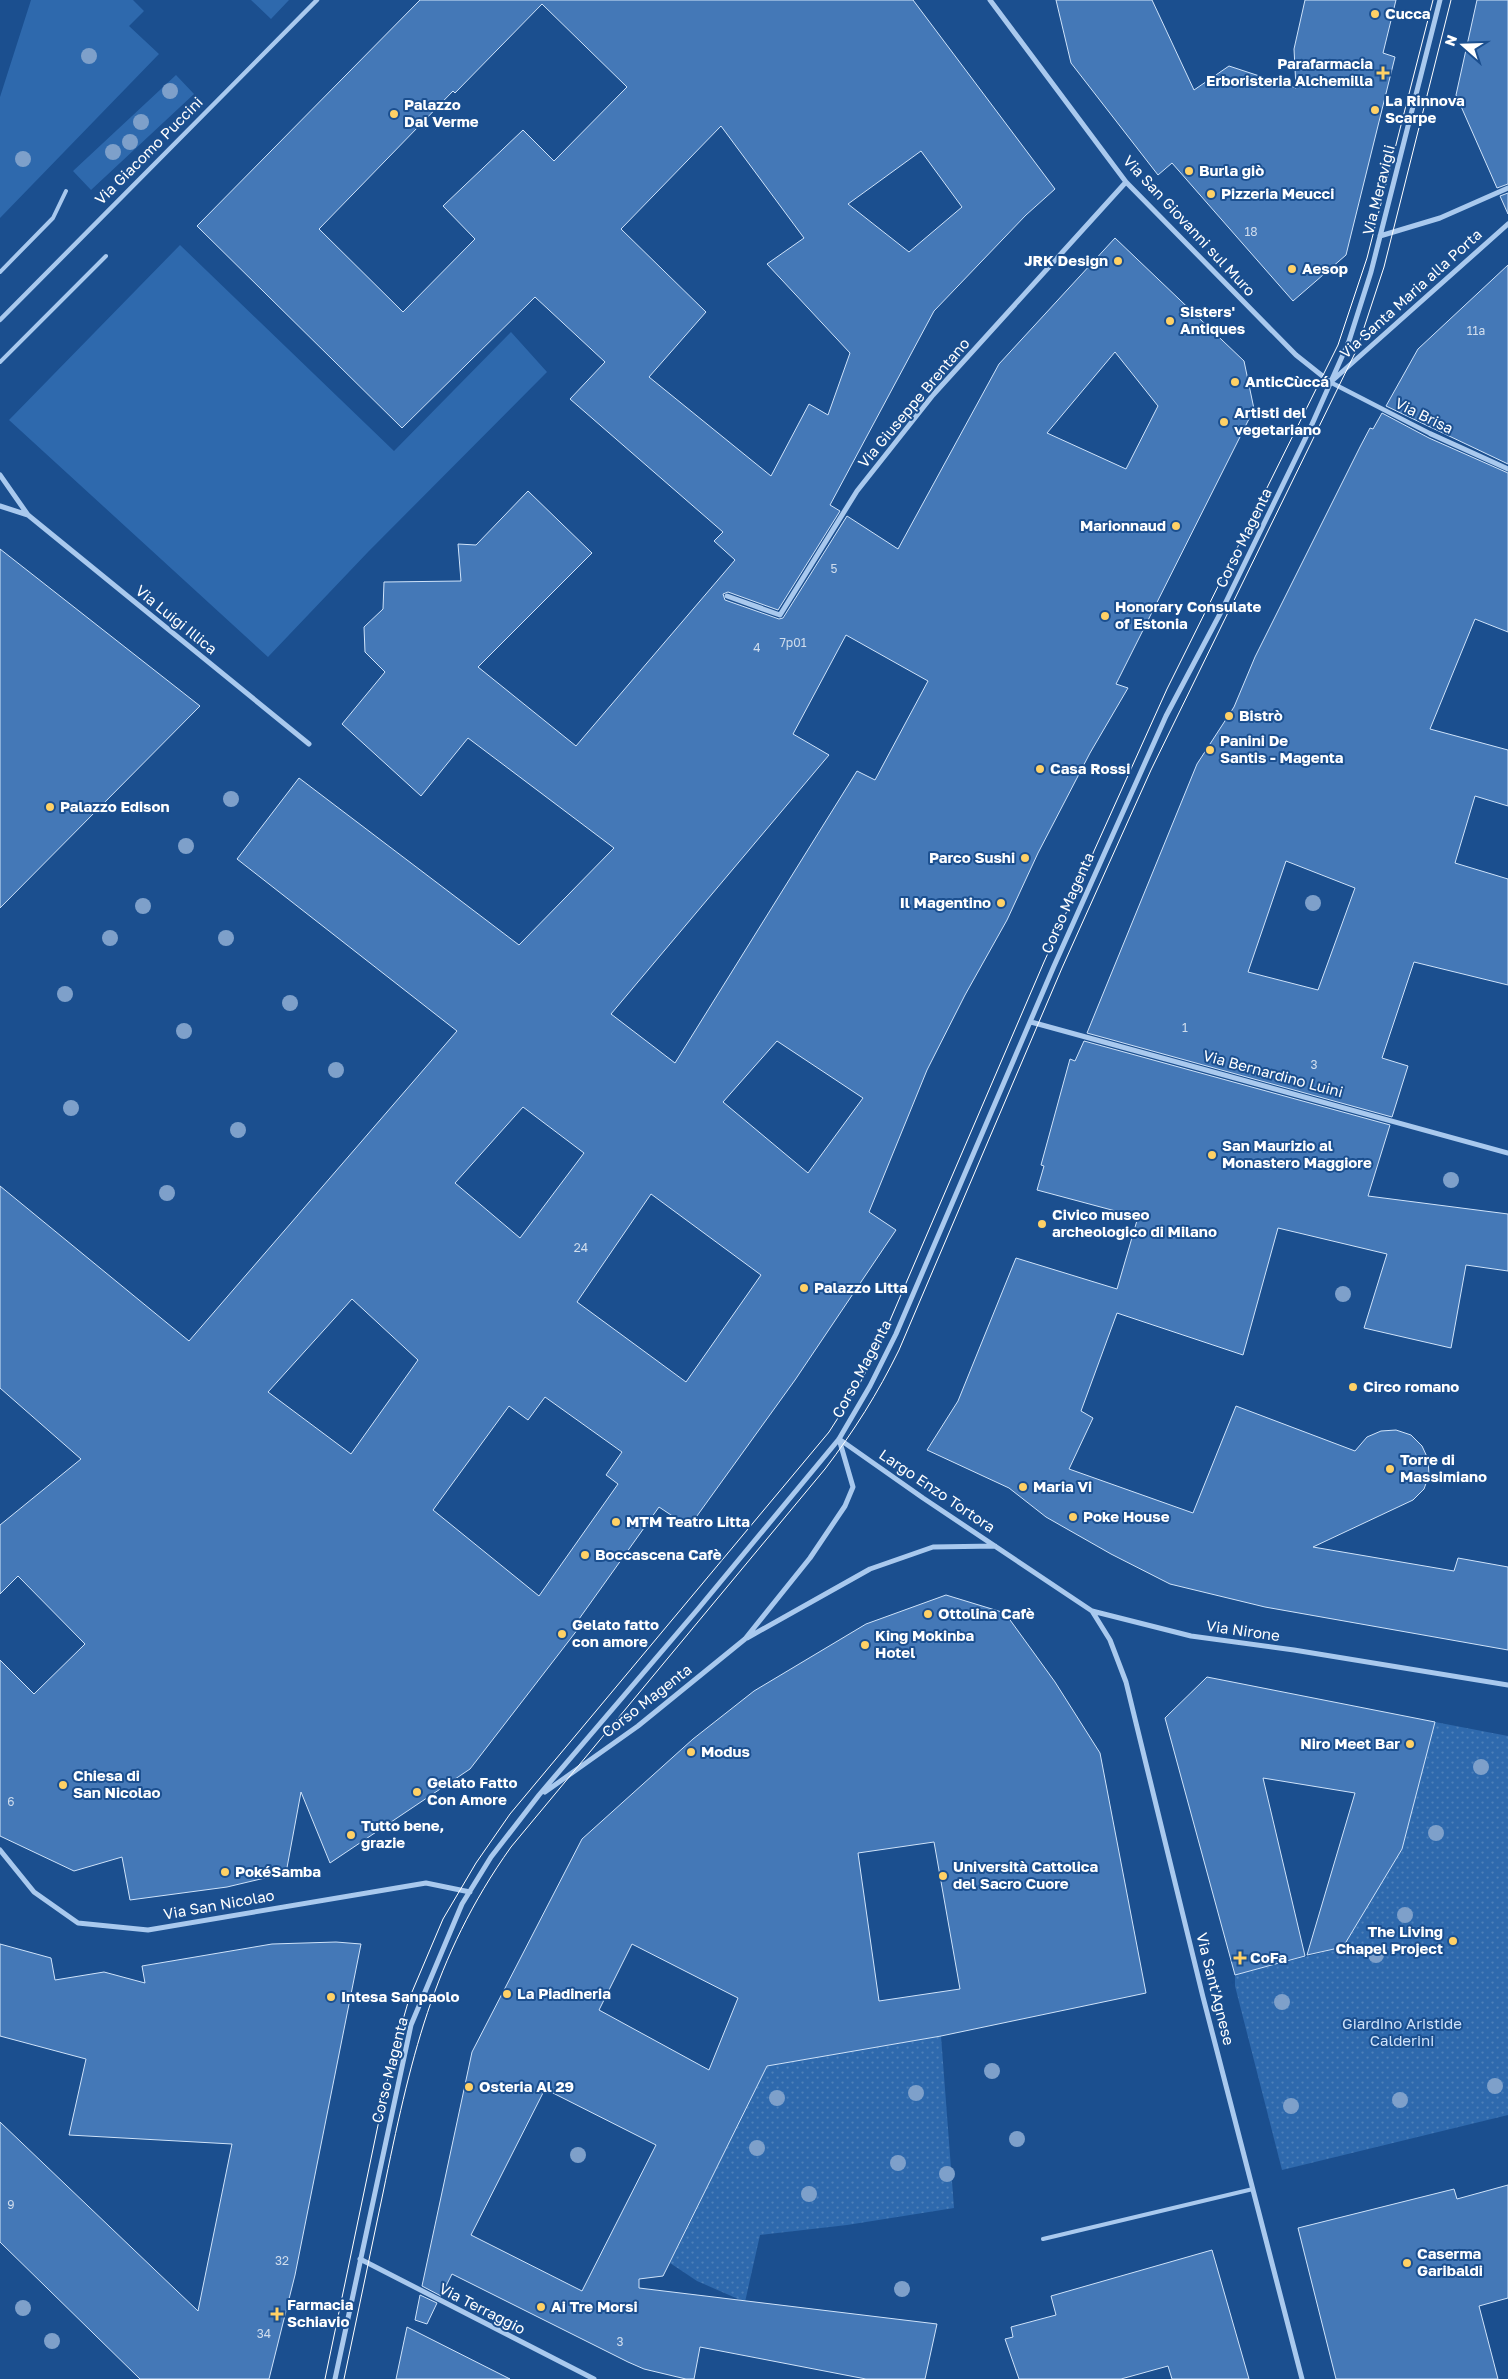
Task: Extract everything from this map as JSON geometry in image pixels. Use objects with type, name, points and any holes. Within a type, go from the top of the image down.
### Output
[{"type":"street","name":"Via Giacomo Puccini","points":[[0,320],[317,0]]},
{"type":"street","name":"Via San Giovanni sul Muro","points":[[990,0],[1126,182],[1296,355],[1330,382]]},
{"type":"street","name":"Via Meravigli","points":[[1330,382],[1349,341],[1380,236],[1440,0]]},
{"type":"street","name":"Via Giuseppe Brentano","points":[[727,596],[780,615],[857,491],[933,395],[1126,182]]},
{"type":"street","name":"Via Santa Maria alla Porta","points":[[1380,236],[1440,218],[1508,188]]},
{"type":"street","name":"Via Santa Maria alla Porta","points":[[1330,382],[1508,224]]},
{"type":"street","name":"Via Brisa","points":[[1330,382],[1431,434],[1508,469]]},
{"type":"street","name":"Corso Magenta","points":[[335,2379],[411,2025],[441,1952],[470,1892],[491,1857],[539,1795],[698,1609],[838,1439],[870,1386],[896,1334],[1166,716],[1226,604],[1309,431],[1330,382]]},
{"type":"street","name":"Via Luigi Illica","points":[[0,475],[28,515],[309,744]]},
{"type":"street","name":"Via Luigi Illica","points":[[0,506],[28,515]]},
{"type":"street","name":"Via Bernardino Luini","points":[[1031,1022],[1508,1153]]},
{"type":"street","name":"Corso Magenta","points":[[539,1795],[567,1778],[638,1726],[745,1639],[804,1566],[845,1506],[853,1487],[838,1439]]},
{"type":"street","name":"Largo Enzo Tortora","points":[[838,1439],[995,1546]]},
{"type":"street","name":"Largo Enzo Tortora","points":[[745,1639],[870,1569],[933,1547],[995,1546]]},
{"type":"street","name":"Via Nirone","points":[[995,1546],[1092,1611],[1191,1636],[1294,1650],[1508,1684]]},
{"type":"street","name":"Via Sant'Agnese","points":[[1092,1611],[1110,1640],[1126,1682],[1302,2379]]},
{"type":"street","name":"Via San Nicolao","points":[[0,1850],[34,1892],[78,1923],[148,1930],[426,1883],[470,1892]]},
{"type":"street","name":"Via Terraggio","points":[[360,2259],[594,2379]]},
{"type":"lane","points":[[0,272],[53,218],[66,191]]},
{"type":"lane","points":[[0,362],[106,256]]},
{"type":"lane","points":[[1043,2240],[1253,2189]]},
{"type":"green space","points":[[31,0],[133,0],[144,11],[129,26],[159,54],[0,218],[0,97]]},
{"type":"green space","points":[[251,0],[289,0],[271,19]]},
{"type":"green space","points":[[176,75],[194,94],[91,190],[73,171]]},
{"type":"green space","points":[[180,245],[394,451],[511,332],[547,372],[368,552],[268,657],[9,420]]},
{"type":"green space","name":"Giardino Aristide Calderini","points":[[1435,1722],[1508,1736],[1508,2115],[1282,2170],[1235,1986],[1235,1975],[1343,1947],[1402,1849]]},
{"type":"green space","points":[[941,2036],[954,2208],[847,2225],[760,2235],[745,2302],[697,2281],[670,2263],[767,2066]]},
{"type":"building","points":[[420,0],[913,0],[1055,189],[1026,215],[934,311],[830,505],[840,511],[778,610],[728,592],[723,594],[725,600],[779,619],[783,618],[847,516],[898,549],[999,364],[1115,238],[1244,361],[1254,409],[1116,684],[1128,688],[1090,753],[1038,853],[1007,920],[965,995],[927,1070],[869,1212],[896,1230],[795,1380],[689,1527],[659,1507],[574,1626],[578,1629],[470,1769],[330,1863],[301,1792],[286,1873],[227,1887],[130,1900],[122,1857],[74,1871],[0,1836],[0,1660],[34,1694],[85,1644],[18,1576],[0,1594],[0,1525],[81,1459],[0,1388],[0,1186],[189,1341],[457,1031],[237,859],[299,778],[519,945],[614,848],[468,738],[421,796],[342,724],[385,672],[365,652],[364,627],[383,609],[384,582],[461,581],[458,544],[476,545],[528,491],[592,553],[478,667],[576,746],[735,560],[714,541],[723,532],[570,399],[605,362],[535,297],[402,428],[197,226]],"holes":[[[542,4],[627,87],[554,161],[523,130],[443,206],[475,239],[403,312],[319,229],[453,91],[455,93]],[[721,126],[804,238],[767,264],[850,353],[828,415],[809,404],[771,476],[649,377],[706,312],[621,229]],[[921,151],[962,207],[909,252],[848,204]],[[1115,352],[1158,406],[1126,469],[1047,433]],[[846,635],[928,681],[875,780],[857,771],[675,1063],[611,1014],[829,755],[793,734]],[[777,1041],[863,1098],[808,1173],[723,1102]],[[523,1107],[584,1153],[520,1238],[455,1183]],[[651,1194],[761,1275],[686,1382],[577,1302]],[[352,1299],[418,1360],[351,1454],[268,1392]],[[545,1397],[622,1452],[606,1475],[618,1484],[539,1596],[433,1510],[509,1406],[528,1420]]]},
{"type":"building","points":[[1056,0],[1152,0],[1194,90],[1229,66],[1296,88],[1294,49],[1305,0],[1396,0],[1383,53],[1395,57],[1346,255],[1293,301],[1172,163],[1158,175],[1071,63]]},
{"type":"building","points":[[1477,0],[1508,0],[1508,184],[1497,188],[1456,95]]},
{"type":"building","points":[[1508,193],[1508,214],[1500,196]]},
{"type":"building","points":[[1508,265],[1508,464],[1386,406],[1418,349]]},
{"type":"building","points":[[1382,413],[1429,438],[1508,473],[1508,632],[1475,619],[1430,729],[1508,750],[1508,806],[1475,796],[1455,863],[1508,879],[1508,985],[1414,962],[1382,1058],[1408,1066],[1392,1117],[1087,1033],[1197,764],[1234,707],[1255,657],[1360,447],[1370,428],[1373,429]],"holes":[[[1286,861],[1355,888],[1318,990],[1248,972]]]},
{"type":"building","name":"Palazzo Edison","points":[[0,549],[200,706],[0,908]]},
{"type":"building","points":[[1084,1041],[1390,1125],[1368,1196],[1508,1214],[1508,1271],[1466,1265],[1451,1348],[1364,1328],[1387,1254],[1278,1228],[1243,1355],[1117,1313],[1081,1411],[1093,1418],[1069,1469],[1193,1513],[1236,1406],[1355,1451],[1367,1437],[1381,1431],[1396,1430],[1411,1435],[1422,1446],[1428,1459],[1429,1475],[1424,1489],[1413,1500],[1313,1547],[1454,1571],[1458,1558],[1508,1567],[1508,1650],[1265,1607],[1170,1584],[1111,1554],[1046,1517],[1009,1488],[927,1450],[958,1401],[1016,1258],[1117,1289],[1138,1217],[1037,1190],[1044,1166],[1041,1165],[1070,1059],[1075,1061]]},
{"type":"building","points":[[946,1595],[1005,1613],[1055,1682],[1100,1753],[1146,1993],[941,2036],[767,2066],[663,2276],[639,2279],[639,2288],[937,2324],[925,2379],[866,2379],[700,2347],[694,2379],[686,2379],[644,2369],[628,2362],[452,2274],[441,2296],[422,2286],[472,2052],[582,1839],[693,1739],[754,1691],[866,1624]],"holes":[[[934,1842],[960,1989],[879,2001],[858,1853]],[[632,1944],[738,1998],[709,2070],[599,2010]],[[545,2089],[656,2145],[582,2291],[471,2235]]]},
{"type":"building","points":[[1207,1677],[1435,1722],[1402,1849],[1343,1947],[1307,1955],[1355,1793],[1263,1778],[1305,1956],[1235,1975],[1165,1718]]},
{"type":"building","points":[[336,1942],[361,1944],[295,2275],[269,2379],[140,2379],[0,2242],[0,2122],[198,2311],[232,2144],[69,2135],[86,2059],[0,2036],[0,1944],[51,1958],[55,1980],[104,1972],[145,1983],[142,1966],[272,1944]]},
{"type":"building","name":"Caserma Garibaldi","points":[[1508,2185],[1508,2298],[1479,2306],[1498,2379],[1336,2379],[1298,2228],[1454,2189],[1457,2199]]},
{"type":"building","points":[[1212,2250],[1249,2379],[1172,2379],[1168,2366],[1121,2379],[1019,2379],[1005,2339],[1013,2337],[1011,2327],[1056,2315],[1051,2296]]},
{"type":"building","points":[[420,2295],[437,2303],[427,2324],[415,2320]]},
{"type":"building","points":[[407,2327],[510,2379],[396,2379]]},
{"type":"tram line","points":[[325,2379],[392,2058],[409,1999],[443,1919],[476,1863],[510,1814],[829,1432],[859,1385],[879,1346],[1044,962],[1167,689],[1338,345],[1367,258],[1433,0]]},
{"type":"tram line","points":[[344,2379],[403,2099],[428,2012],[461,1929],[484,1888],[511,1847],[825,1469],[865,1411],[891,1366],[1062,968],[1151,770],[1357,349],[1384,267],[1451,0]]},
{"type":"place","name":"Cucca","points":[[1375,14]]},
{"type":"place","name":"Parafarmacia Erboristeria Alchemilla","points":[[1383,73]]},
{"type":"place","name":"La Rinnova Scarpe","points":[[1375,110]]},
{"type":"place","name":"Palazzo Dal Verme","points":[[394,114]]},
{"type":"place","name":"Burla giò","points":[[1189,171]]},
{"type":"place","name":"Pizzeria Meucci","points":[[1211,194]]},
{"type":"place","name":"JRK Design","points":[[1118,261]]},
{"type":"place","name":"Aesop","points":[[1292,269]]},
{"type":"place","name":"Sisters' Antiques","points":[[1170,321]]},
{"type":"place","name":"AnticCùccá","points":[[1235,382]]},
{"type":"place","name":"Artisti del vegetariano","points":[[1224,422]]},
{"type":"place","name":"Marionnaud","points":[[1176,526]]},
{"type":"place","name":"Honorary Consulate of Estonia","points":[[1105,616]]},
{"type":"place","name":"Bistrò","points":[[1229,716]]},
{"type":"place","name":"Panini De Santis - Magenta","points":[[1210,750]]},
{"type":"place","name":"Casa Rossi","points":[[1040,769]]},
{"type":"place","name":"Palazzo Edison","points":[[50,807]]},
{"type":"place","name":"Parco Sushi","points":[[1025,858]]},
{"type":"place","name":"Il Magentino","points":[[1001,903]]},
{"type":"place","name":"San Maurizio al Monastero Maggiore","points":[[1212,1155]]},
{"type":"place","name":"Civico museo archeologico di Milano","points":[[1042,1224]]},
{"type":"place","name":"Palazzo Litta","points":[[804,1288]]},
{"type":"place","name":"Circo romano","points":[[1353,1387]]},
{"type":"place","name":"Torre di Massimiano","points":[[1390,1469]]},
{"type":"place","name":"Maria Vi","points":[[1023,1487]]},
{"type":"place","name":"Poke House","points":[[1073,1517]]},
{"type":"place","name":"MTM Teatro Litta","points":[[616,1522]]},
{"type":"place","name":"Boccascena Cafè","points":[[585,1555]]},
{"type":"place","name":"Ottolina Cafè","points":[[928,1614]]},
{"type":"place","name":"Gelato fatto con amore","points":[[562,1634]]},
{"type":"place","name":"King Mokinba Hotel","points":[[865,1645]]},
{"type":"place","name":"Niro Meet Bar","points":[[1410,1744]]},
{"type":"place","name":"Modus","points":[[691,1752]]},
{"type":"place","name":"Chiesa di San Nicolao","points":[[63,1785]]},
{"type":"place","name":"Gelato Fatto Con Amore","points":[[417,1792]]},
{"type":"place","name":"Tutto bene, grazie","points":[[351,1835]]},
{"type":"place","name":"PokéSamba","points":[[225,1872]]},
{"type":"place","name":"Università Cattolica del Sacro Cuore","points":[[943,1876]]},
{"type":"place","name":"The Living Chapel Project","points":[[1453,1941]]},
{"type":"place","name":"CoFa","points":[[1240,1958]]},
{"type":"place","name":"La Piadineria","points":[[507,1994]]},
{"type":"place","name":"Intesa Sanpaolo","points":[[331,1997]]},
{"type":"place","name":"Osteria Al 29","points":[[469,2087]]},
{"type":"place","name":"Caserma Garibaldi","points":[[1407,2263]]},
{"type":"place","name":"Ai Tre Morsi","points":[[541,2307]]},
{"type":"place","name":"Farmacia Schiavio","points":[[277,2314]]}]
